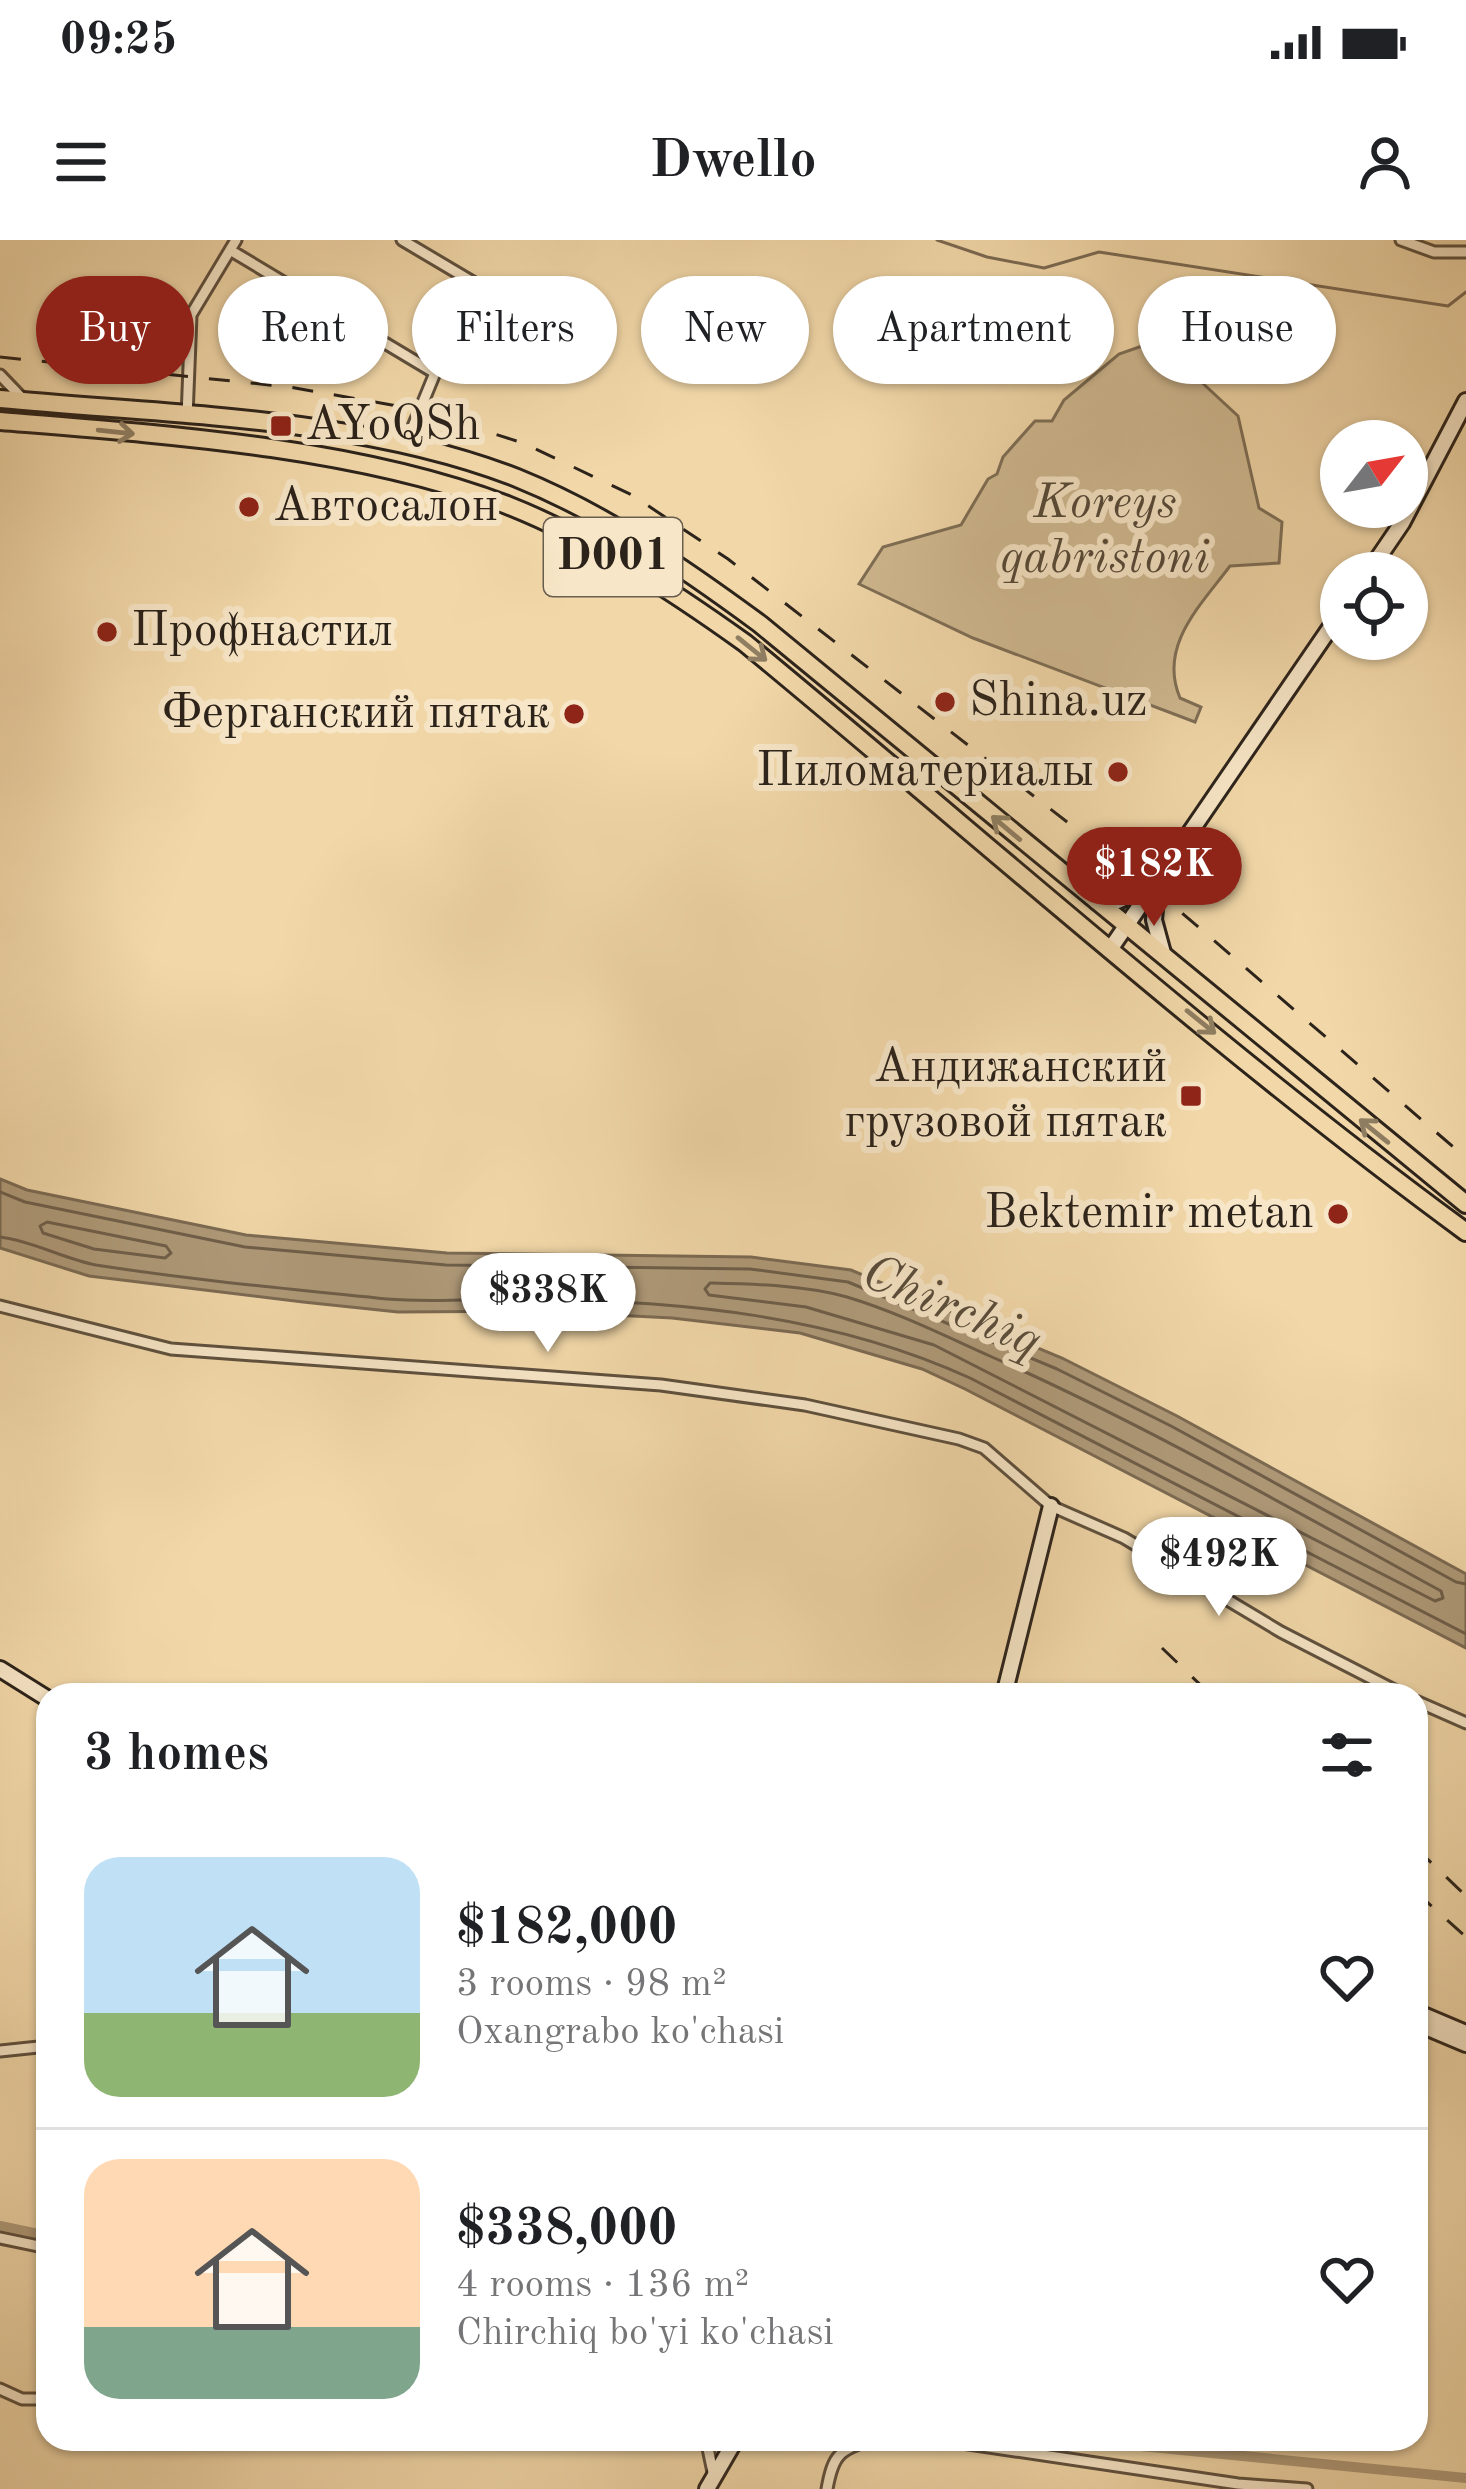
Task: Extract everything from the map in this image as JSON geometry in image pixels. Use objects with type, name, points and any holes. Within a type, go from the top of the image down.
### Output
[{"type":"highway","name":"D001","points":[[0,399],[187,416],[399,445],[483,466],[541,489],[678,562],[847,694],[1466,1204]]},
{"type":"highway","name":"D001","points":[[0,421],[228,445],[390,470],[531,515],[609,555],[692,604],[745,643],[1111,948],[1466,1232]]},
{"type":"highway","points":[[390,470],[399,445]]},
{"type":"highway","points":[[692,604],[705,584]]},
{"type":"main road","points":[[1382,552],[1466,400]]},
{"type":"main road","points":[[1111,948],[1320,644]]},
{"type":"main road","points":[[1096,902],[1118,902],[1157,882]]},
{"type":"main road","points":[[1157,882],[1155,932],[1166,958]]},
{"type":"main road","points":[[1007,1683],[1051,1506]]},
{"type":"main road","points":[[0,1669],[36,1692]]},
{"type":"main road","points":[[0,1680],[36,1702]]},
{"type":"main road","points":[[1428,2017],[1466,2032]]},
{"type":"main road","points":[[1428,2028],[1466,2044]]},
{"type":"main road","points":[[711,2483],[729,2451]]},
{"type":"street","points":[[402,240],[463,276]]},
{"type":"street","points":[[1402,240],[1434,252],[1466,252]]},
{"type":"street","points":[[187,416],[191,315],[233,245],[435,373],[399,445]]},
{"type":"street","points":[[0,375],[27,402]]},
{"type":"street","points":[[0,1306],[171,1349],[661,1385],[805,1405],[972,1443],[1051,1506],[1124,1538],[1281,1632],[1381,1683]]},
{"type":"street","points":[[1428,1707],[1466,1724]]},
{"type":"street","points":[[0,2051],[36,2047]]},
{"type":"street","points":[[0,2238],[36,2246]]},
{"type":"street","points":[[0,2389],[22,2399],[36,2399]]},
{"type":"street","points":[[707,2451],[711,2483]]},
{"type":"street","points":[[827,2489],[832,2461],[843,2451]]},
{"type":"street","points":[[1016,2451],[1238,2484],[1307,2489]]},
{"type":"green space","name":"Koreys qabristoni","points":[[1138,347],[1138,384],[1203,384],[1238,416],[1259,508],[1282,522],[1279,563],[1230,566],[1195,612],[1178,644],[1175,679],[1180,698],[1201,707],[1195,722],[973,638],[859,584],[883,547],[961,525],[988,479],[997,474],[1003,457],[1035,421],[1052,421],[1064,400],[1083,384],[1114,384],[1114,358]]},
{"type":"water","name":"Chirchiq","points":[[0,1179],[27,1190],[246,1235],[447,1253],[751,1257],[851,1270],[1062,1358],[1466,1574],[1466,1648],[922,1369],[800,1333],[672,1318],[535,1311],[398,1312],[89,1276],[0,1248]]},
{"type":"waterway","points":[[937,240],[987,257],[1044,268],[1099,252],[1448,306],[1466,292]]},
{"type":"waterway","points":[[0,2226],[36,2234]]},
{"type":"waterway","points":[[1192,2451],[1466,2478]]},
{"type":"railway","points":[[0,357],[289,387],[415,409],[523,443],[632,495],[728,559],[1160,894],[1466,1158]]},
{"type":"railway","points":[[1162,1648],[1198,1683]]},
{"type":"railway","points":[[1428,1860],[1466,1896]]},
{"type":"railway","points":[[1428,1903],[1466,1937]]},
{"type":"place","name":"AYoQSh","points":[[281,426]]},
{"type":"place","name":"Автосалон","points":[[249,507]]},
{"type":"place","name":"Профнастил","points":[[107,632]]},
{"type":"place","name":"Shina.uz","points":[[945,702]]},
{"type":"place","name":"Ферганский пятак","points":[[574,714]]},
{"type":"place","name":"Пиломатериалы","points":[[1118,772]]},
{"type":"place","name":"Андижанский грузовой пятак","points":[[1191,1096]]},
{"type":"place","name":"Bektemir metan","points":[[1338,1214]]}]
